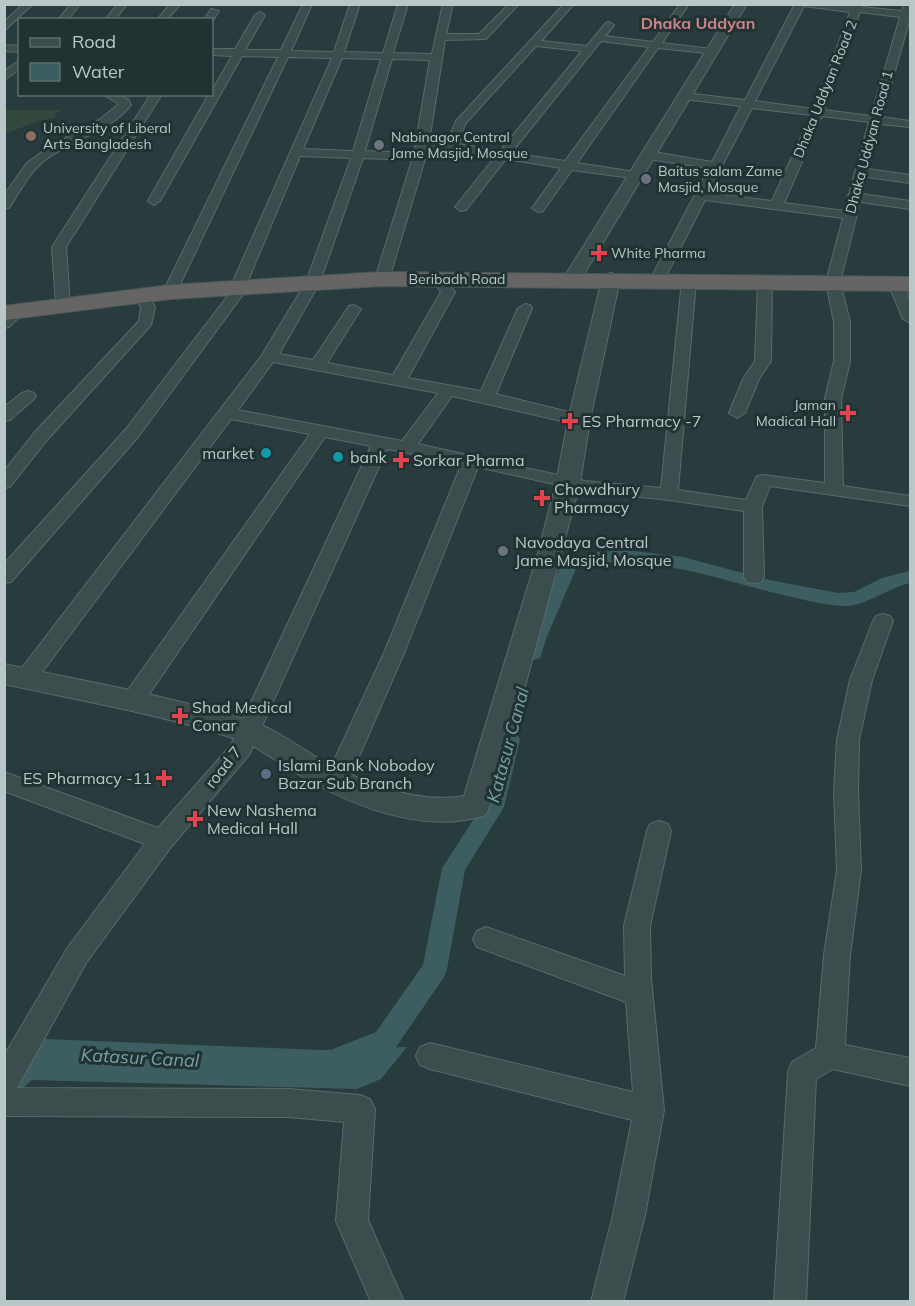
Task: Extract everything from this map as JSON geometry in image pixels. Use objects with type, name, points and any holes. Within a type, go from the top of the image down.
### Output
[{"type":"highway","name":"Beribadh Road","points":[[9,316],[63,305],[170,292],[382,279],[903,283]]},
{"type":"street","points":[[4,28],[29,4]]},
{"type":"street","points":[[64,18],[76,4]]},
{"type":"street","points":[[112,18],[123,4]]},
{"type":"street","points":[[162,18],[177,4]]},
{"type":"street","points":[[170,292],[308,4]]},
{"type":"street","points":[[4,578],[132,433],[180,371],[240,286],[338,55],[355,4]]},
{"type":"street","points":[[403,4],[358,154],[313,282],[269,357],[228,412],[15,676],[133,700],[247,731],[336,782],[416,808],[461,810],[475,806],[483,786],[516,663],[542,584],[568,483],[579,420],[611,279]]},
{"type":"street","points":[[382,279],[422,151],[436,57],[448,4]]},
{"type":"street","points":[[441,37],[482,37],[515,4]]},
{"type":"street","points":[[452,147],[460,123],[570,4]]},
{"type":"street","points":[[538,208],[685,4]]},
{"type":"street","points":[[572,279],[741,4]]},
{"type":"street","points":[[657,280],[800,4]]},
{"type":"street","points":[[806,4],[909,12]]},
{"type":"street","name":"Dhaka Uddyan Road 2","points":[[776,206],[818,112],[857,7]]},
{"type":"street","name":"Dhaka Uddyan Road 1","points":[[833,282],[874,120],[897,58],[894,57],[909,12]]},
{"type":"street","points":[[154,201],[260,15]]},
{"type":"street","points":[[461,207],[609,26]]},
{"type":"street","points":[[599,38],[712,52]]},
{"type":"street","points":[[534,43],[590,49]]},
{"type":"street","points":[[213,52],[436,57]]},
{"type":"street","points":[[4,77],[18,65]]},
{"type":"street","points":[[112,96],[125,102],[124,106]]},
{"type":"street","points":[[684,96],[910,124]]},
{"type":"street","points":[[4,205],[29,168],[47,153],[124,106],[154,99]]},
{"type":"street","points":[[63,305],[59,247],[154,99]]},
{"type":"street","points":[[296,152],[358,154],[452,147],[502,157],[635,176]]},
{"type":"street","points":[[648,155],[717,166]]},
{"type":"street","points":[[860,172],[910,178]]},
{"type":"street","points":[[701,196],[849,215]]},
{"type":"street","points":[[853,197],[910,204]]},
{"type":"street","points":[[398,381],[448,292],[437,278]]},
{"type":"street","points":[[669,494],[689,281]]},
{"type":"street","points":[[833,282],[842,322],[842,361],[833,399],[834,490]]},
{"type":"street","points":[[737,413],[751,379],[763,361],[765,283]]},
{"type":"street","points":[[903,283],[910,319]]},
{"type":"street","points":[[4,483],[41,436],[146,322],[148,307],[141,296]]},
{"type":"street","points":[[487,398],[525,308]]},
{"type":"street","points":[[317,366],[354,309]]},
{"type":"street","points":[[269,357],[448,390],[579,420]]},
{"type":"street","points":[[407,447],[448,390]]},
{"type":"street","points":[[4,416],[28,396]]},
{"type":"street","points":[[228,412],[472,460],[568,483],[669,494],[753,507]]},
{"type":"street","points":[[133,700],[321,430]]},
{"type":"street","name":"road 7","points":[[10,1073],[77,955],[162,840],[241,749],[247,731],[381,442]]},
{"type":"street","points":[[336,782],[394,653],[472,460]]},
{"type":"street","points":[[754,577],[753,507],[763,480],[910,501]]},
{"type":"street","points":[[831,1055],[837,955],[849,870],[846,792],[848,740],[861,680],[882,621]]},
{"type":"street","points":[[4,781],[162,840]]},
{"type":"street","points":[[607,1302],[630,1215],[649,1110],[639,994],[637,926],[659,831]]},
{"type":"street","points":[[486,939],[639,994]]},
{"type":"street","points":[[790,1302],[802,1072],[831,1055],[910,1072]]},
{"type":"street","points":[[430,1056],[649,1110]]},
{"type":"street","points":[[4,1102],[289,1103],[360,1109],[352,1221],[388,1302]]},
{"type":"green space","points":[[4,110],[64,110],[54,113],[55,116],[62,116],[38,121],[5,134]]},
{"type":"water","points":[[21,1038],[320,1050],[407,1047],[381,1079],[357,1089],[32,1080],[5,1103]]},
{"type":"waterway","name":"Katasur Canal","points":[[533,653],[537,636],[569,565],[597,558],[625,556],[654,558],[712,570],[769,586],[838,599],[856,598],[893,580],[910,577]]},
{"type":"waterway","name":"Katasur Canal","points":[[342,1058],[385,1041],[435,969],[454,868],[493,807],[510,740]]},
{"type":"place","name":"University of Liberal Arts Bangladesh","points":[[31,136]]},
{"type":"place","name":"Nabinagor Central Jame Masjid, Mosque","points":[[379,145]]},
{"type":"place","name":"Baitus salam Zame Masjid, Mosque","points":[[646,179]]},
{"type":"place","name":"White Pharma","points":[[599,253]]},
{"type":"place","name":"Jaman Madical Hall","points":[[848,413]]},
{"type":"place","name":"ES Pharmacy -7","points":[[570,421]]},
{"type":"place","name":"market","points":[[266,453]]},
{"type":"place","name":"bank","points":[[338,457]]},
{"type":"place","name":"Sorkar Pharma","points":[[401,460]]},
{"type":"place","name":"Chowdhury Pharmacy","points":[[542,498]]},
{"type":"place","name":"Navodaya Central Jame Masjid, Mosque","points":[[503,551]]},
{"type":"place","name":"Shad Medical Conar","points":[[180,716]]},
{"type":"place","name":"Islami Bank Nobodoy Bazar Sub Branch","points":[[266,774]]},
{"type":"place","name":"ES Pharmacy -11","points":[[164,778]]},
{"type":"place","name":"New Nashema Medical Hall","points":[[195,819]]},
{"type":"district","name":"Dhaka Uddyan","points":[[698,23]]}]
